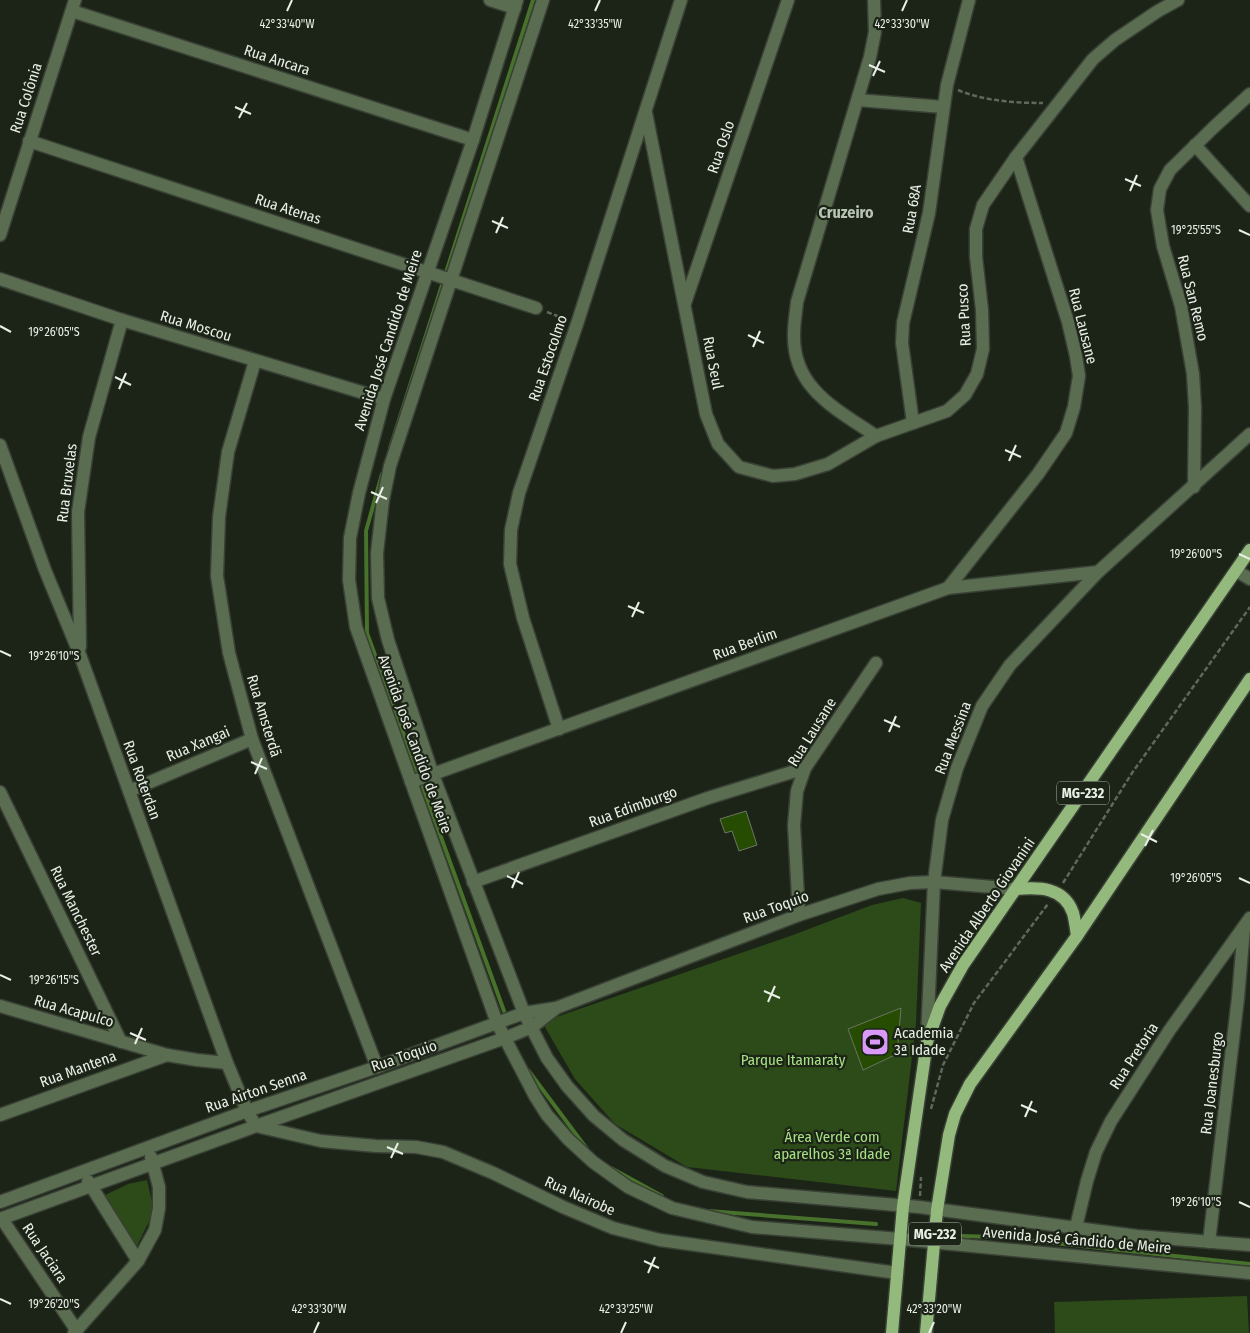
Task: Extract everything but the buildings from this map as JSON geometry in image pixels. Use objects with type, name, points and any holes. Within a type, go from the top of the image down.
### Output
[{"type":"main road","name":"Avenida Alberto Giovanini","points":[[892,1333],[903,1206],[926,1042],[940,1006],[963,965],[1250,550]]},
{"type":"main road","name":"MG-232","points":[[926,1333],[936,1210],[949,1135],[955,1114],[970,1084],[1077,936],[1250,679]]},
{"type":"main road","points":[[1016,889],[1038,887],[1062,897],[1068,902],[1074,914],[1077,936]]},
{"type":"street","points":[[490,0],[516,4]]},
{"type":"street","name":"Avenida José Candido de Meire","points":[[544,0],[439,277],[384,400],[359,493],[350,538],[349,580],[356,627],[422,778],[473,882],[524,1013],[547,1058],[567,1086],[594,1116],[622,1140],[665,1166],[703,1182],[747,1192],[903,1206]]},
{"type":"street","name":"Rua Estocolmo","points":[[559,729],[523,618],[510,564],[511,530],[519,493],[577,324],[681,0]]},
{"type":"street","name":"Rua Oslo","points":[[685,305],[788,0]]},
{"type":"street","points":[[874,0],[875,32],[858,100],[797,302],[794,334],[796,357],[806,379],[823,400],[876,436]]},
{"type":"street","name":"Rua 68A","points":[[913,423],[902,343],[903,323],[929,213],[947,85],[969,0]]},
{"type":"street","name":"Rua Pusco","points":[[876,436],[947,411],[965,395],[977,374],[983,349],[982,310],[976,257],[976,229],[983,205],[1016,157],[1093,59],[1116,40],[1158,11],[1178,0]]},
{"type":"street","name":"Avenida José Candido de Meire","points":[[516,4],[473,140],[390,466],[383,500],[377,553],[378,598],[422,778],[497,1023],[547,1115],[568,1139],[593,1162],[628,1187],[672,1208],[752,1227],[900,1239]]},
{"type":"street","name":"Rua Ancara","points":[[74,5],[473,140]]},
{"type":"street","name":"Rua Colônia","points":[[0,235],[74,5]]},
{"type":"street","name":"Rua San Remo","points":[[1194,487],[1195,408],[1192,367],[1181,306],[1163,246],[1156,210],[1160,189],[1170,170],[1250,94]]},
{"type":"street","points":[[858,100],[944,106]]},
{"type":"street","name":"Rua Seul","points":[[646,113],[706,414],[718,444],[739,467],[773,476],[795,474],[828,464],[876,436]]},
{"type":"street","name":"Rua Atenas","points":[[29,141],[536,308]]},
{"type":"street","points":[[1195,146],[1250,206]]},
{"type":"street","name":"Rua Lausane","points":[[948,588],[1038,474],[1066,433],[1074,407],[1079,376],[1068,322],[1016,157]]},
{"type":"street","name":"Rua Moscou","points":[[0,279],[122,320],[384,400]]},
{"type":"street","name":"Rua Bruxelas","points":[[80,655],[78,512],[89,437],[122,320]]},
{"type":"street","name":"Rua Amsterdã","points":[[255,361],[228,452],[219,517],[217,576],[229,653],[252,739],[377,1067]]},
{"type":"street","name":"Rua Messina","points":[[926,1042],[934,882],[942,820],[957,768],[982,706],[1010,665],[1098,572],[1194,487],[1250,434]]},
{"type":"street","name":"Rua Roterdan","points":[[0,445],[45,570],[80,655],[227,1062],[247,1111],[256,1126]]},
{"type":"street","points":[[1236,570],[1250,579]]},
{"type":"street","name":"Rua Berlim","points":[[422,778],[948,588],[1098,572]]},
{"type":"street","name":"Rua Lausane","points":[[799,915],[794,825],[797,791],[805,768],[876,663]]},
{"type":"street","name":"Rua Xangai","points":[[129,791],[252,739]]},
{"type":"street","name":"Rua Edimburgo","points":[[473,882],[708,798],[805,768]]},
{"type":"street","name":"Rua Manchester","points":[[0,794],[4,814],[121,1042]]},
{"type":"street","name":"Rua Toquio","points":[[524,1013],[556,1008],[799,915],[878,889],[910,883],[934,882],[1016,889]]},
{"type":"street","name":"Rua Pretoria","points":[[1076,1227],[1096,1152],[1111,1121],[1169,1031],[1247,923]]},
{"type":"street","name":"Rua Joanesburgo","points":[[1209,1242],[1247,923]]},
{"type":"street","name":"Rua Acapulco","points":[[0,1006],[15,1012],[167,1055],[227,1062]]},
{"type":"street","name":"Rua Toquio","points":[[256,1126],[505,1038],[532,1027],[556,1008]]},
{"type":"street","points":[[0,1015],[15,1012]]},
{"type":"street","name":"Rua Airton Senna","points":[[0,1202],[247,1111],[377,1067],[524,1013]]},
{"type":"street","name":"Rua Mantena","points":[[0,1115],[167,1055]]},
{"type":"street","points":[[1,1219],[256,1126]]},
{"type":"street","name":"Rua Nairobe","points":[[256,1126],[321,1141],[376,1146],[416,1147],[443,1152],[493,1173],[563,1208],[604,1225],[660,1240],[897,1273]]},
{"type":"street","points":[[76,1332],[138,1261],[156,1230],[159,1187],[154,1164],[147,1148]]},
{"type":"street","points":[[84,1172],[138,1261]]},
{"type":"street","name":"Avenida José Cândido de Meire","points":[[903,1206],[1137,1236],[1250,1245]]},
{"type":"street","name":"Rua Jaciara","points":[[1,1219],[76,1332]]},
{"type":"street","name":"Avenida José Cândido de Meire","points":[[900,1239],[1250,1273]]},
{"type":"path","points":[[947,85],[967,94],[993,99],[1024,103],[1060,103]]},
{"type":"path","points":[[536,308],[577,324]]},
{"type":"green space","name":"Parque Itamaraty","points":[[903,898],[921,903],[916,1023],[896,1191],[687,1167],[615,1124],[575,1079],[542,1022],[793,935],[872,905]]},
{"type":"green space","points":[[147,1180],[154,1211],[136,1248],[103,1196],[128,1184]]},
{"type":"green space","points":[[1247,1296],[1249,1333],[1055,1333],[1054,1302]]},
{"type":"waterway","points":[[390,448],[533,0]]},
{"type":"waterway","points":[[382,474],[366,531],[367,633],[504,1011]]},
{"type":"waterway","points":[[528,1070],[587,1149]]},
{"type":"waterway","points":[[611,1168],[662,1196]]},
{"type":"waterway","points":[[708,1211],[876,1224]]},
{"type":"waterway","points":[[960,1236],[997,1237],[1250,1264]]},
{"type":"place","name":"Academia 3ª Idade","points":[[875,1042]]},
{"type":"district","name":"Cruzeiro","points":[[846,212]]},
{"type":"park label","name":"Área Verde com aparelhos 3ª Idade","points":[[832,1146]]}]
